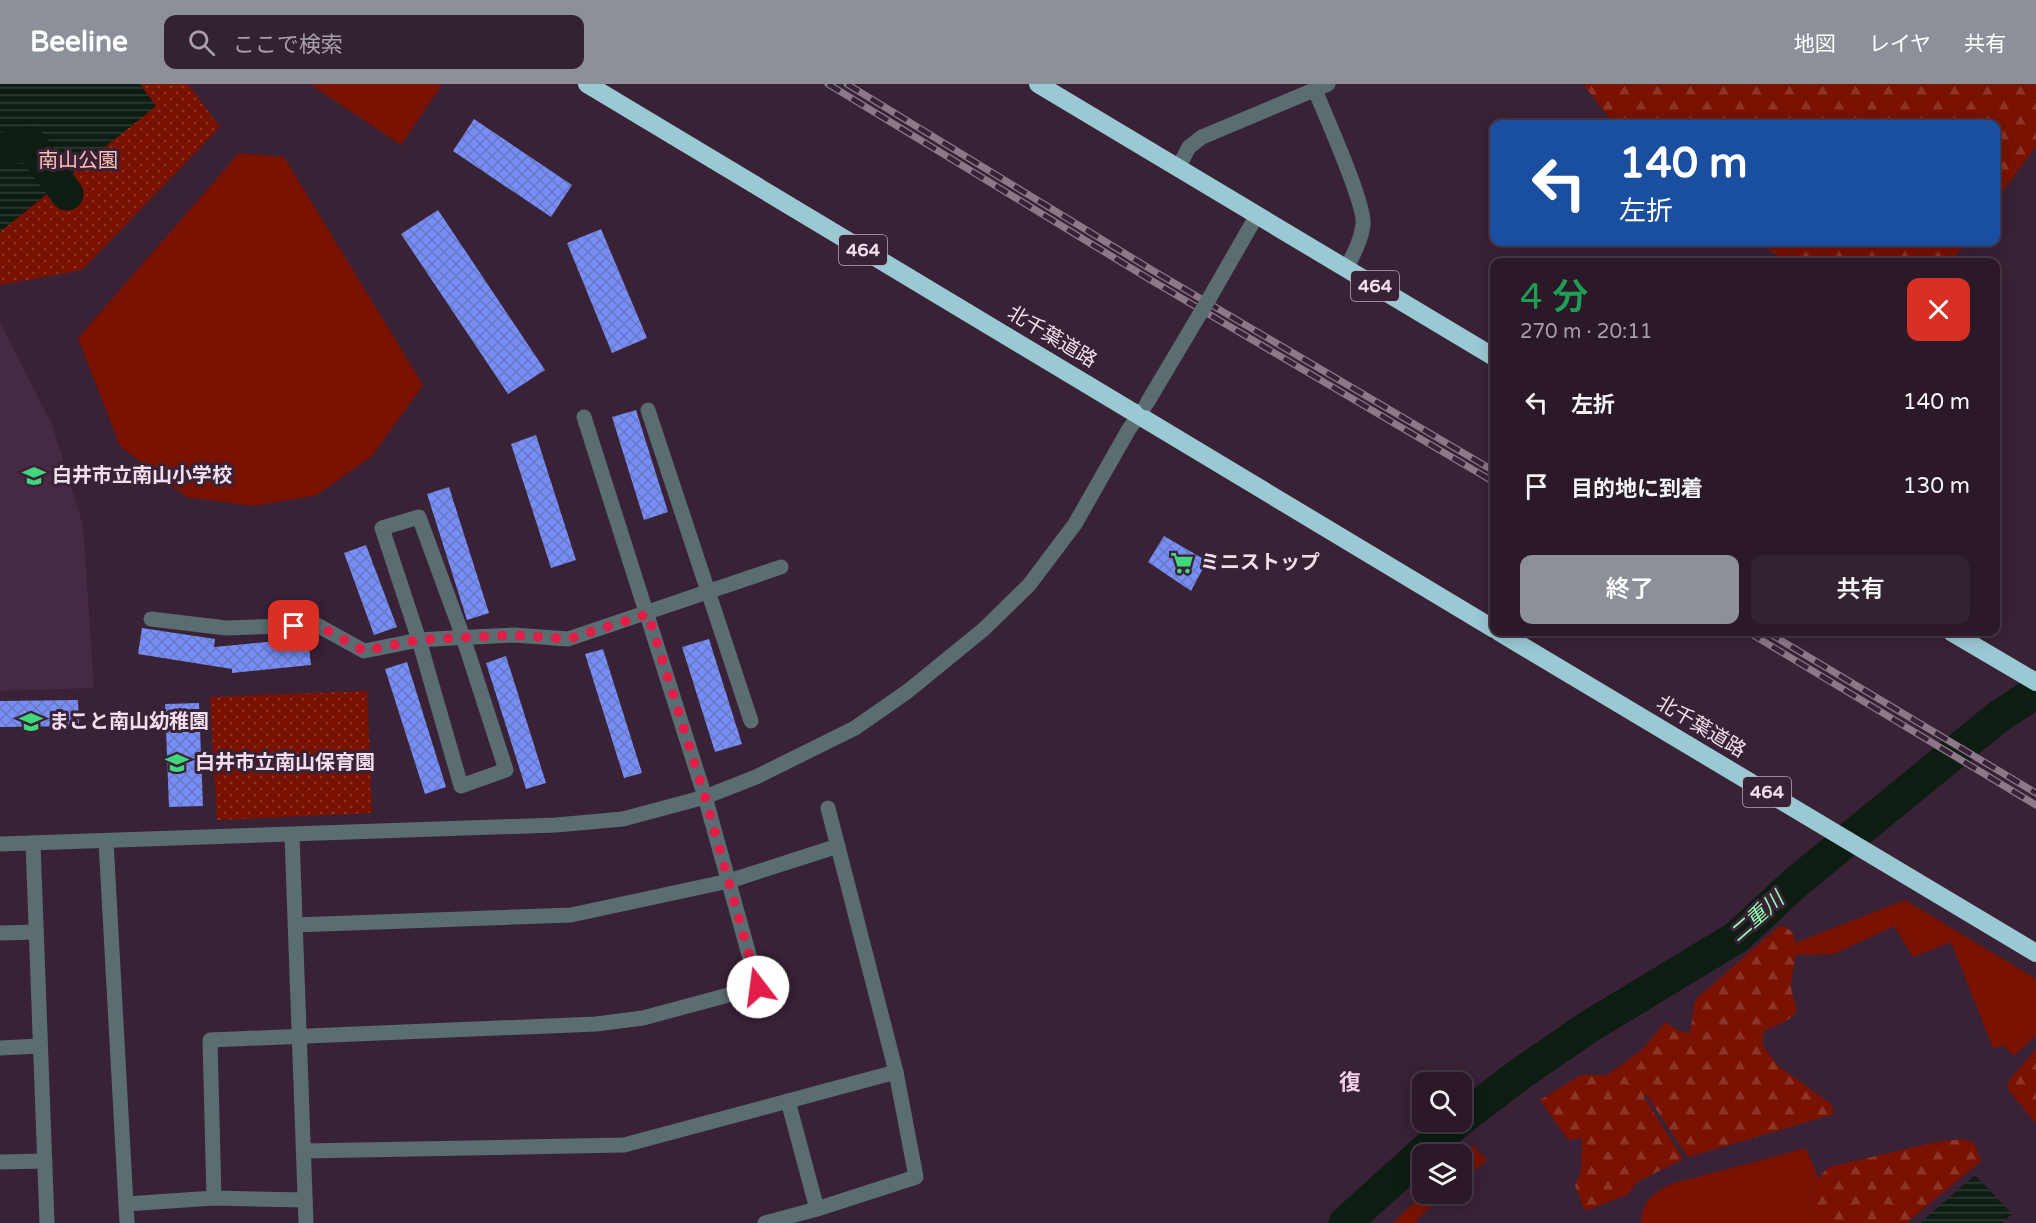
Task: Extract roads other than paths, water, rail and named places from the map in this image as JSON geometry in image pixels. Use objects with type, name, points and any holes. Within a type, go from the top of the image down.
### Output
[{"type":"highway","name":"北千葉道路","points":[[587,84],[1143,410],[1490,626]]},
{"type":"highway","name":"464","points":[[1038,84],[1490,355]]},
{"type":"highway","name":"北千葉道路","points":[[1506,636],[2036,952]]},
{"type":"highway","points":[[1958,636],[2036,682]]},
{"type":"street","points":[[1178,168],[1189,147],[1202,136],[1322,87],[1360,204],[1363,224],[1356,249],[1346,269]]},
{"type":"street","points":[[0,844],[292,836],[556,825],[623,819],[705,797],[756,777],[855,728],[908,691],[984,629],[1029,585],[1075,524],[1257,214]]},
{"type":"street","points":[[648,410],[751,721]]},
{"type":"street","points":[[214,1198],[210,1040],[596,1024],[644,1018],[758,987],[705,797],[584,417]]},
{"type":"street","points":[[419,517],[463,637],[506,770],[461,786],[382,528],[419,517]]},
{"type":"street","points":[[151,619],[226,628],[317,625],[364,651],[418,640],[463,637],[514,635],[568,639],[648,614],[781,567]]},
{"type":"street","points":[[765,1223],[818,1209],[916,1177],[896,1072],[828,808]]},
{"type":"street","points":[[292,836],[306,1223]]},
{"type":"street","points":[[106,841],[127,1223]]},
{"type":"street","points":[[33,843],[47,1223]]},
{"type":"street","points":[[295,925],[571,915],[729,881],[838,846]]},
{"type":"street","points":[[0,933],[36,932]]},
{"type":"street","points":[[0,1048],[39,1046]]},
{"type":"street","points":[[304,1151],[624,1145],[896,1072]]},
{"type":"street","points":[[788,1101],[818,1209]]},
{"type":"street","points":[[0,1162],[45,1161]]},
{"type":"street","points":[[126,1204],[214,1198],[305,1200]]},
{"type":"waterway","points":[[0,150],[30,144],[67,194]]},
{"type":"waterway","name":"二重川","points":[[1472,1111],[1590,1026],[1737,937],[1795,883],[1998,717],[2036,692]]},
{"type":"waterway","name":"二重川","points":[[1345,1223],[1446,1132]]},
{"type":"railway","points":[[828,84],[1149,279],[1490,480]]},
{"type":"railway","points":[[847,84],[1152,270],[1490,469]]},
{"type":"railway","points":[[1755,636],[2036,805]]},
{"type":"railway","points":[[1774,636],[2036,793]]},
{"type":"place","name":"白井市立南山小学校","points":[[34,476]]},
{"type":"place","name":"ミニストップ","points":[[1182,563]]},
{"type":"place","name":"まこと南山幼稚園","points":[[31,722]]},
{"type":"place","name":"白井市立南山保育園","points":[[177,763]]},
{"type":"district","name":"復","points":[[1350,1083]]},
{"type":"park label","name":"南山公園","points":[[78,161]]}]
